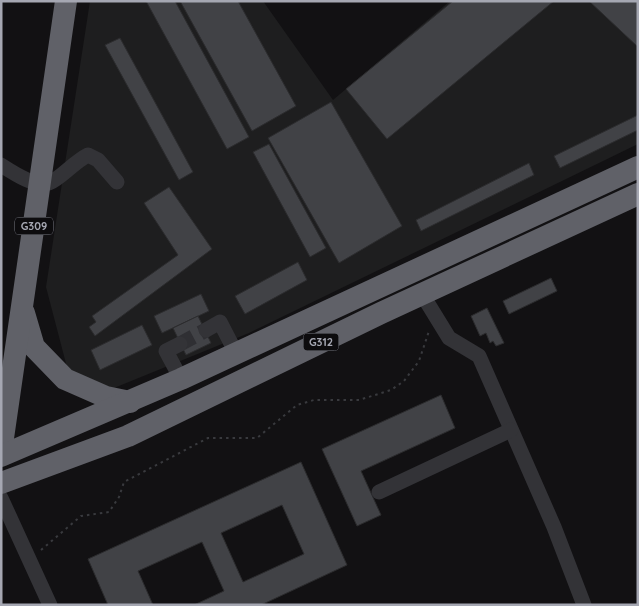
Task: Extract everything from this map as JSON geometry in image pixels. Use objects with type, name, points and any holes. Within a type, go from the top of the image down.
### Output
[{"type":"highway","name":"G309","points":[[1,452],[66,1]]},
{"type":"highway","name":"G312","points":[[1,456],[181,379],[638,167]]},
{"type":"highway","name":"G312","points":[[1,483],[128,436],[422,294],[638,194]]},
{"type":"highway","points":[[22,306],[34,347],[65,379],[106,397],[130,402]]},
{"type":"highway","points":[[1,387],[15,352]]},
{"type":"street","points":[[1,165],[40,184],[50,183],[77,160],[88,155],[98,160],[117,182]]},
{"type":"street","points":[[422,294],[449,338],[479,356],[554,527],[584,605]]},
{"type":"street","points":[[206,330],[220,322],[236,353]]},
{"type":"street","points":[[180,344],[166,351],[181,379]]},
{"type":"street","points":[[379,492],[511,430]]},
{"type":"street","points":[[1,498],[50,605]]},
{"type":"path","points":[[29,558],[50,543],[81,516],[109,512],[119,497],[124,482],[208,438],[258,438],[297,405],[314,400],[359,400],[391,390],[404,381],[419,361],[425,339],[437,318]]},
{"type":"shaded area","points":[[90,1],[263,1],[333,100],[450,1],[638,1],[638,144],[249,333],[114,388],[69,375],[46,287]]},
{"type":"building","points":[[146,1],[175,1],[249,137],[227,149]]},
{"type":"building","points":[[180,1],[238,1],[296,106],[252,131]]},
{"type":"building","points":[[453,1],[554,1],[387,139],[346,89]]},
{"type":"building","points":[[589,1],[638,1],[638,47]]},
{"type":"building","points":[[120,38],[193,172],[179,180],[105,45]]},
{"type":"building","points":[[331,102],[402,226],[339,263],[268,138]]},
{"type":"building","points":[[638,115],[638,130],[560,168],[554,156]]},
{"type":"building","points":[[269,144],[326,248],[310,257],[253,152]]},
{"type":"building","points":[[529,163],[534,175],[421,231],[416,220]]},
{"type":"building","points":[[169,187],[212,249],[95,336],[89,327],[96,322],[92,316],[178,255],[144,203]]},
{"type":"building","points":[[298,262],[307,280],[245,314],[235,296]]},
{"type":"building","points":[[551,278],[557,291],[509,314],[503,301]]},
{"type":"building","points":[[201,294],[209,311],[162,333],[154,316]]},
{"type":"building","points":[[487,308],[504,343],[496,346],[493,341],[490,343],[486,333],[480,336],[471,316]]},
{"type":"building","points":[[198,316],[211,343],[186,355],[173,328]]},
{"type":"building","points":[[142,325],[152,345],[100,370],[91,350]]},
{"type":"building","points":[[441,395],[455,428],[361,471],[381,515],[357,526],[322,449]]},
{"type":"building","points":[[301,462],[347,565],[261,605],[194,605],[224,591],[202,542],[138,571],[153,605],[108,605],[88,559]],"holes":[[[282,505],[304,554],[243,582],[221,533]]]},
{"type":"tunnel","points":[[180,344],[206,330]]}]
